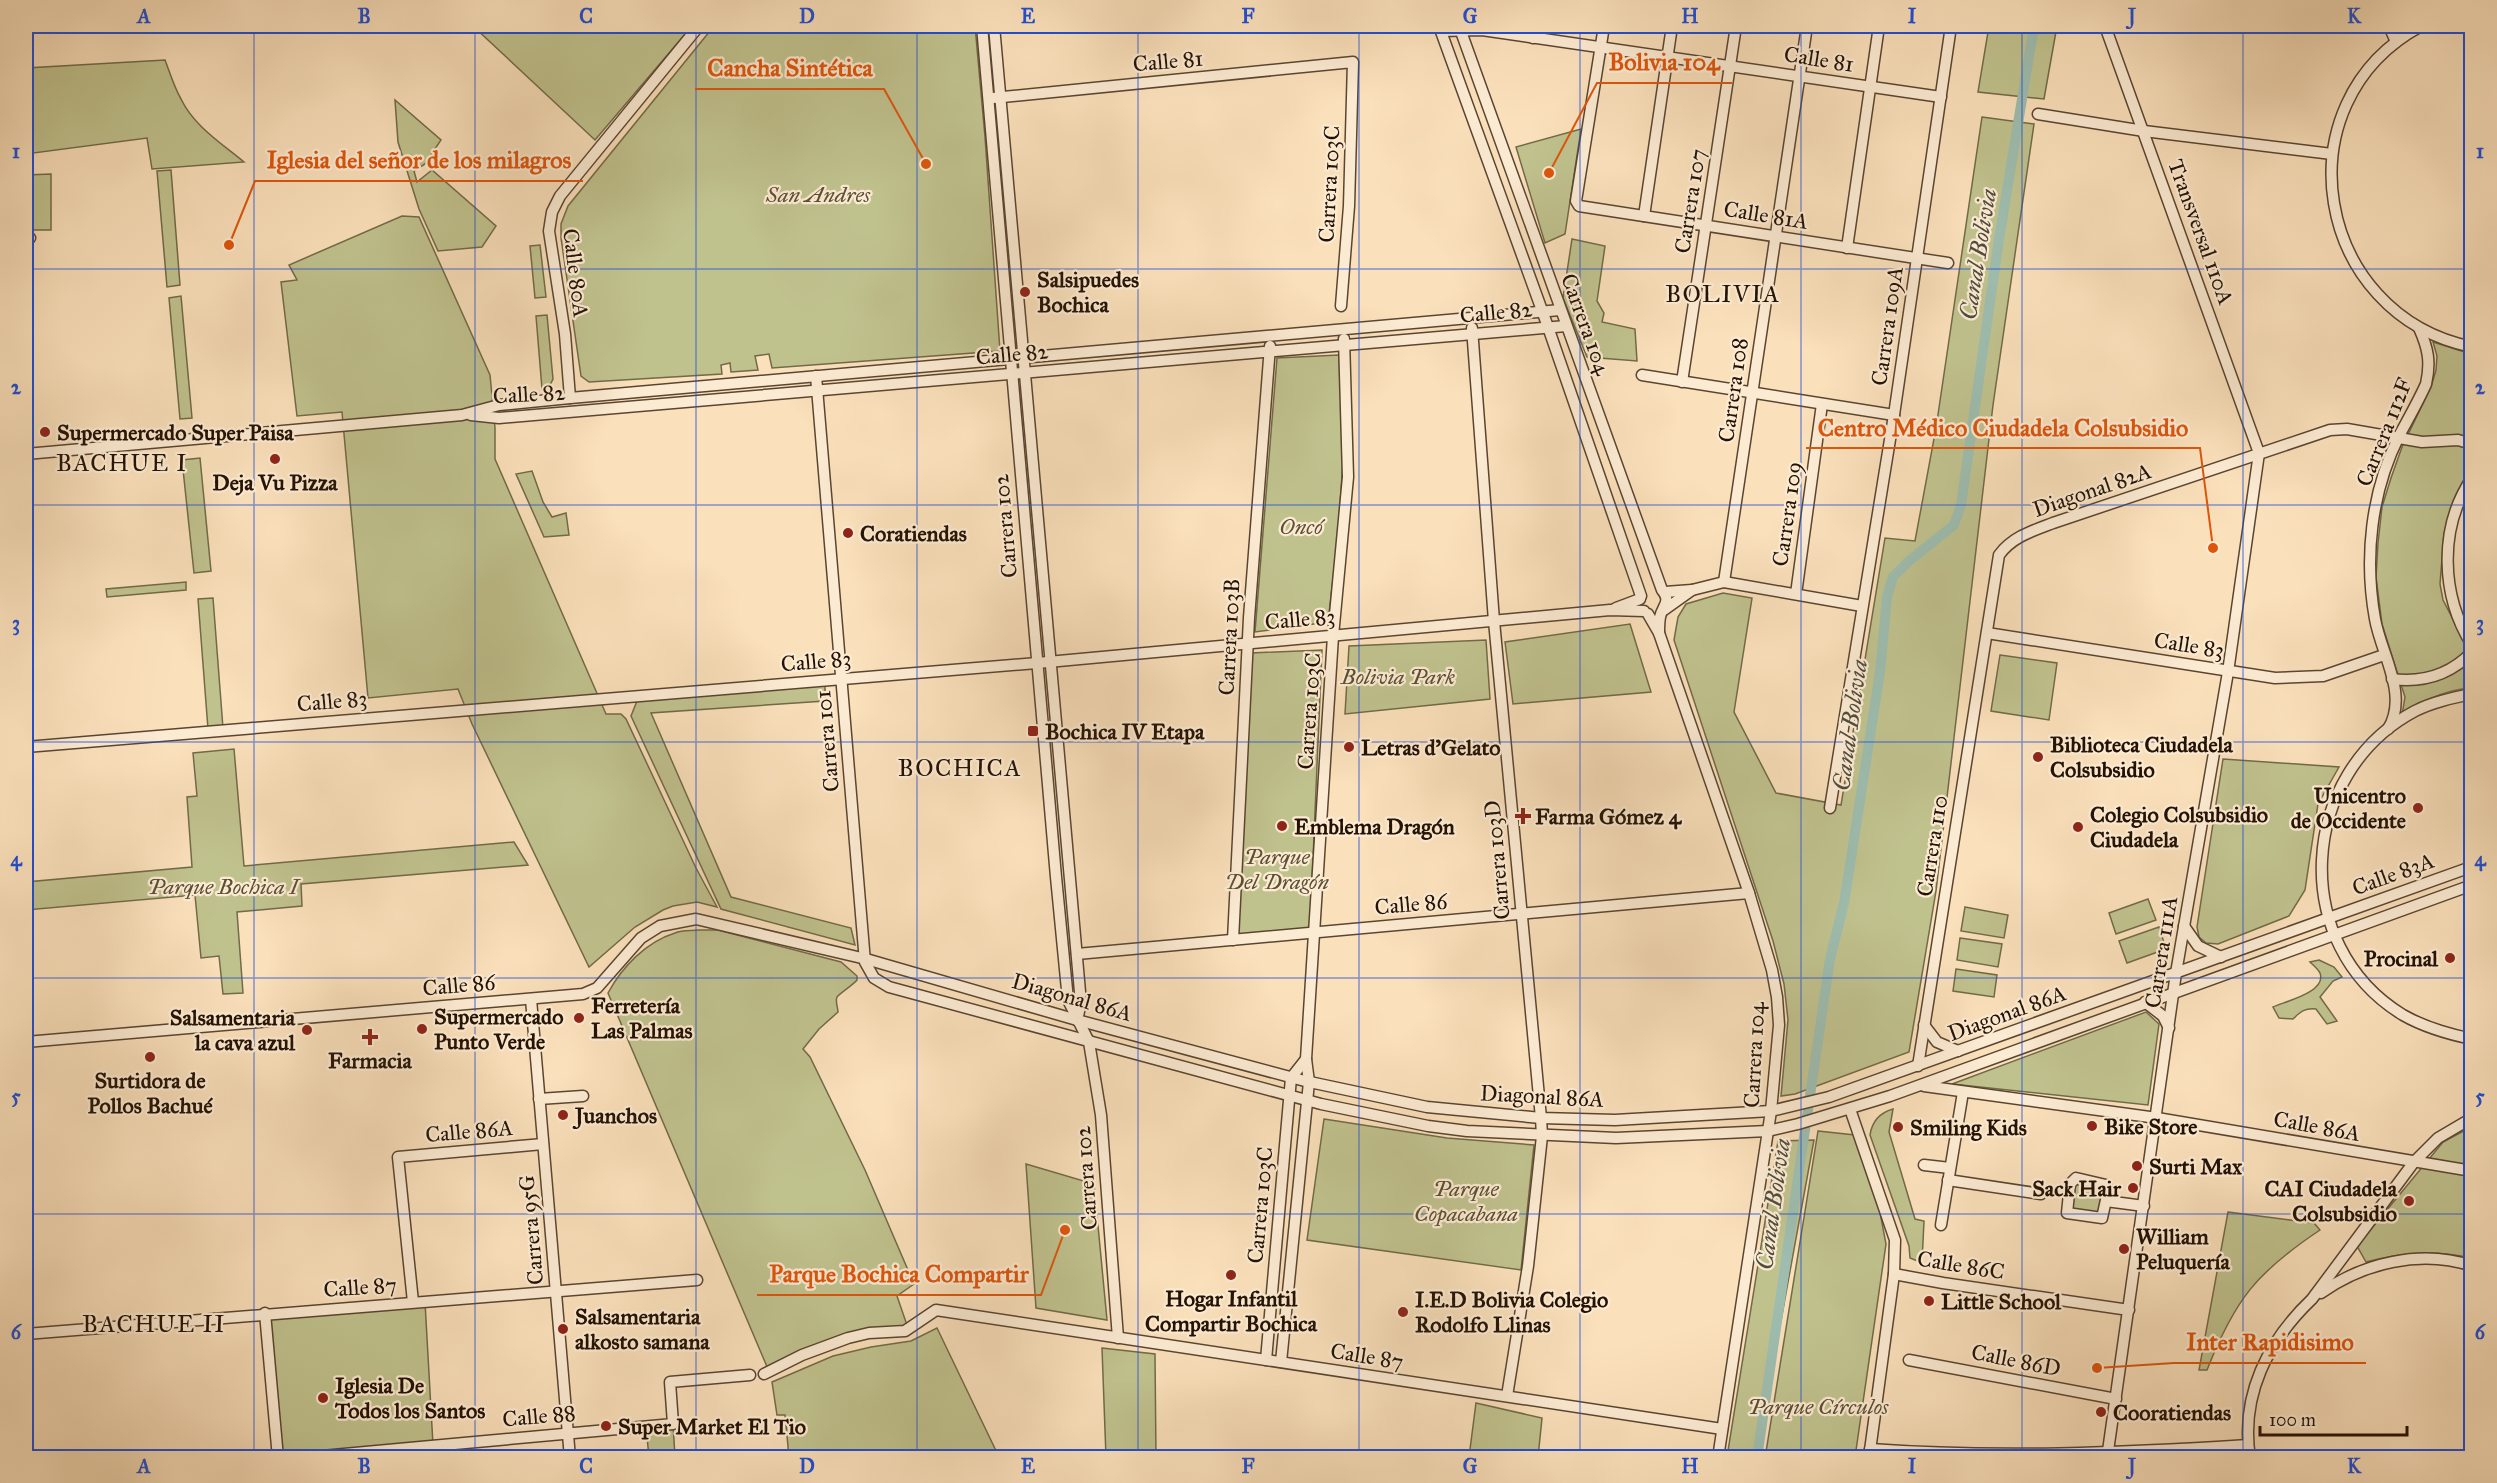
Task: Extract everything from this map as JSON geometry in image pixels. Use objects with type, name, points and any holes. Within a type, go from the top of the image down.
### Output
[{"type":"street","name":"Calle 80A","points":[[570,398],[565,334],[549,231],[552,212],[560,196],[699,26]]},
{"type":"street","name":"Carrera 102","points":[[982,26],[1068,1000],[1089,1042],[1101,1115],[1118,1338]]},
{"type":"street","name":"Carrera 102","points":[[994,26],[1077,954],[1081,1003],[1077,1020]]},
{"type":"street","points":[[1533,38],[1535,26]]},
{"type":"street","points":[[1601,48],[1604,26]]},
{"type":"street","points":[[1644,216],[1672,26]]},
{"type":"street","name":"Carrera 107","points":[[1682,382],[1736,26]]},
{"type":"street","name":"Carrera 108","points":[[1724,582],[1807,26]]},
{"type":"street","points":[[1848,248],[1879,26]]},
{"type":"street","name":"Carrera 109A","points":[[1830,808],[1894,415],[1951,26]]},
{"type":"street","name":"Transversal 110A","points":[[2105,26],[2259,453]]},
{"type":"street","points":[[2390,26],[2396,42]]},
{"type":"street","points":[[2421,26],[2396,42],[2374,63],[2355,89],[2340,121],[2332,154],[2332,198],[2336,219],[2353,262],[2381,299],[2434,336],[2472,347]]},
{"type":"street","name":"Calle 81","points":[[1440,28],[1460,28],[1667,56],[1941,97]]},
{"type":"street","name":"Carrera 104","points":[[1440,28],[1548,327],[1640,598]]},
{"type":"street","name":"Carrera 104","points":[[1460,28],[1560,310],[1667,600],[1662,612],[1659,633]]},
{"type":"street","name":"Calle 81A","points":[[1601,48],[1576,201],[1579,206],[1948,263]]},
{"type":"street","name":"Calle 81","points":[[987,98],[1353,62]]},
{"type":"street","name":"Carrera 103C","points":[[1341,306],[1349,206],[1353,62]]},
{"type":"street","points":[[2038,114],[2332,154]]},
{"type":"street","name":"Calle 82","points":[[462,415],[499,405],[570,398],[1560,310]]},
{"type":"street","name":"Carrera 103D","points":[[1470,318],[1494,621],[1542,1136],[1528,1266],[1507,1396]]},
{"type":"street","name":"Calle 82","points":[[26,454],[462,415],[499,418],[1566,326]]},
{"type":"street","name":"Carrera 112F","points":[[2388,729],[2396,710],[2397,697],[2384,655],[2373,605],[2370,555],[2372,523],[2379,488],[2398,436],[2416,406],[2430,369],[2430,355],[2418,327]]},
{"type":"street","name":"Carrera 103C","points":[[1281,1362],[1309,1082],[1306,1059],[1333,636],[1348,477],[1344,330]]},
{"type":"street","name":"Carrera 103B","points":[[1233,940],[1248,643],[1270,336]]},
{"type":"street","points":[[1196,343],[1196,358]]},
{"type":"street","points":[[1642,375],[1894,415]]},
{"type":"street","name":"Carrera 101","points":[[816,376],[864,959]]},
{"type":"street","name":"Carrera 109","points":[[1796,594],[1822,404]]},
{"type":"street","points":[[499,405],[499,418]]},
{"type":"street","name":"Diagonal 82A","points":[[1987,633],[1999,555],[2007,544],[2035,530],[2312,435],[2339,429],[2398,436]]},
{"type":"street","points":[[2398,436],[2431,443],[2458,440],[2472,444]]},
{"type":"street","name":"Carrera 111A","points":[[2107,1456],[2176,973],[2228,672],[2259,453]]},
{"type":"street","points":[[2472,478],[2453,520],[2447,560],[2449,591],[2459,625],[2472,645]]},
{"type":"street","points":[[1692,590],[1662,612],[1646,612],[1640,598],[1650,587],[1664,591],[1692,590],[1724,582],[1863,606]]},
{"type":"street","name":"Calle 83","points":[[1610,610],[1640,598]]},
{"type":"street","name":"Calle 83","points":[[26,747],[1037,663],[1610,610],[1646,612]]},
{"type":"street","name":"Carrera 104","points":[[1646,612],[1659,633],[1749,893],[1772,970],[1777,997],[1779,1025],[1771,1112],[1718,1458]]},
{"type":"street","name":"Calle 83","points":[[1987,633],[2275,678],[2323,676],[2384,655]]},
{"type":"street","name":"Carrera 110","points":[[1918,1066],[1987,633]]},
{"type":"street","points":[[2392,678],[2415,680],[2438,676],[2472,652]]},
{"type":"street","points":[[2471,1039],[2436,1030],[2403,1015],[2375,993],[2359,975],[2334,934],[2328,918],[2321,859],[2325,829],[2334,800],[2348,773],[2366,749],[2388,729],[2416,711],[2446,699],[2472,694]]},
{"type":"street","points":[[1048,789],[1062,788]]},
{"type":"street","name":"Calle 83A","points":[[2328,918],[2471,869]]},
{"type":"street","points":[[1056,878],[1070,876]]},
{"type":"street","name":"Calle 83A","points":[[2334,934],[2472,885]]},
{"type":"street","name":"Calle 86","points":[[1077,954],[1749,893]]},
{"type":"street","points":[[2377,900],[2382,916]]},
{"type":"street","name":"Diagonal 86A","points":[[864,959],[1077,1020],[1309,1082],[1427,1107],[1541,1118],[1615,1120],[1771,1112],[1803,1105],[1918,1066],[2328,918]]},
{"type":"street","name":"Calle 86","points":[[26,1042],[591,992],[641,938],[660,926],[696,919],[864,959]]},
{"type":"street","points":[[2184,926],[2198,946],[2221,957]]},
{"type":"street","name":"Diagonal 86A","points":[[864,959],[866,967],[874,978],[889,987],[1307,1101],[1428,1126],[1542,1136],[1666,1137],[1768,1131],[1850,1110],[2334,934]]},
{"type":"street","name":"Carrera 95G","points":[[531,999],[570,1458]]},
{"type":"street","points":[[2145,1002],[2163,1016],[2169,1028]]},
{"type":"street","points":[[1924,1025],[1937,1042],[1958,1051]]},
{"type":"street","points":[[1291,1078],[1306,1059]]},
{"type":"street","name":"Carrera 103C","points":[[1266,1360],[1291,1078]]},
{"type":"street","name":"Diagonal 86A","points":[[1920,1086],[2157,1118]]},
{"type":"street","points":[[1941,1226],[1963,1092]]},
{"type":"street","points":[[539,1099],[583,1096]]},
{"type":"street","points":[[1850,1110],[1895,1240],[1894,1274],[1869,1453],[2107,1456],[2248,1445]]},
{"type":"street","name":"Calle 86A","points":[[2157,1118],[2472,1171]]},
{"type":"street","points":[[2250,1458],[2248,1445],[2252,1400],[2262,1364],[2276,1340],[2312,1299],[2414,1162],[2438,1138],[2472,1118]]},
{"type":"street","name":"Calle 86A","points":[[412,1302],[398,1157],[543,1144]]},
{"type":"street","points":[[1923,1165],[1950,1168]]},
{"type":"street","points":[[2076,1178],[2104,1184],[2108,1188],[2106,1201],[2101,1218],[2067,1212],[2070,1184],[2076,1178]]},
{"type":"street","points":[[1948,1180],[2041,1194]]},
{"type":"street","points":[[2106,1201],[2144,1206]]},
{"type":"street","points":[[2312,1299],[2334,1283],[2384,1263],[2438,1260],[2472,1266]]},
{"type":"street","name":"Calle 86C","points":[[1894,1274],[2129,1310]]},
{"type":"street","name":"Calle 87","points":[[26,1334],[697,1280]]},
{"type":"street","name":"Calle 87","points":[[765,1374],[802,1355],[848,1338],[868,1333],[905,1331],[936,1310],[1722,1429]]},
{"type":"street","points":[[265,1313],[278,1458]]},
{"type":"street","name":"Calle 86D","points":[[1909,1360],[2116,1399]]},
{"type":"street","name":"Calle 88","points":[[300,1458],[673,1424],[670,1383],[750,1375]]},
{"type":"green space","points":[[473,26],[692,26],[595,140]]},
{"type":"green space","name":"San Andres","points":[[714,26],[975,26],[1000,351],[772,368],[769,354],[755,356],[758,370],[731,372],[730,363],[721,365],[722,374],[589,382],[581,376],[561,238],[561,224],[568,206]]},
{"type":"green space","points":[[1989,26],[2057,26],[2044,99],[1978,92]]},
{"type":"green space","points":[[165,60],[186,109],[209,134],[244,162],[152,169],[147,138],[26,154],[26,68]]},
{"type":"green space","points":[[395,100],[441,140],[425,164],[414,171],[417,182],[432,170],[496,226],[482,247],[438,251],[419,209],[398,142]]},
{"type":"green space","points":[[1982,117],[2034,124],[1993,405],[1936,891],[1909,1052],[1795,1094],[1781,1096],[1788,1020],[1784,984],[1773,941],[1674,640],[1678,617],[1686,604],[1723,593],[1752,598],[1734,712],[1776,793],[1841,805],[1885,538],[1915,541],[1936,428]]},
{"type":"green space","points":[[1581,129],[1565,234],[1545,243],[1516,147]]},
{"type":"green space","points":[[171,170],[180,285],[167,287],[157,171]]},
{"type":"green space","points":[[51,174],[51,230],[26,230],[26,175]]},
{"type":"green space","points":[[402,216],[419,217],[490,375],[495,428],[495,459],[606,714],[621,714],[626,719],[696,868],[717,907],[697,902],[663,910],[635,927],[589,967],[472,724],[458,689],[368,698],[342,412],[297,416],[281,282],[297,280],[289,265]]},
{"type":"green space","points":[[1572,239],[1605,246],[1597,301],[1604,313],[1602,322],[1635,329],[1637,361],[1587,357],[1563,298]]},
{"type":"green space","points":[[540,245],[546,297],[535,298],[530,246]]},
{"type":"green space","points":[[181,296],[192,418],[180,419],[169,298]]},
{"type":"green space","points":[[547,315],[553,379],[550,385],[542,389],[536,316]]},
{"type":"green space","points":[[2433,342],[2471,354],[2471,466],[2455,497],[2444,534],[2440,584],[2443,600],[2471,654],[2471,688],[2435,697],[2402,715],[2405,697],[2382,624],[2376,577],[2378,543],[2382,507],[2391,478],[2402,447],[2431,387],[2436,370],[2437,356]]},
{"type":"green space","name":"Oncó","points":[[1339,355],[1343,460],[1338,536],[1328,622],[1255,632],[1277,358]]},
{"type":"green space","points":[[200,458],[211,571],[194,573],[182,460]]},
{"type":"green space","points":[[532,471],[543,502],[552,517],[566,513],[569,535],[544,537],[516,474]]},
{"type":"green space","points":[[186,582],[186,590],[107,597],[106,589]]},
{"type":"green space","points":[[213,598],[223,728],[208,729],[198,599]]},
{"type":"green space","points":[[1630,624],[1651,692],[1513,704],[1505,642]]},
{"type":"green space","name":"Bolivia Park","points":[[1486,640],[1490,699],[1345,714],[1349,646]]},
{"type":"green space","name":"Parque Del Dragón","points":[[1322,650],[1310,928],[1238,935],[1251,653]]},
{"type":"green space","points":[[2000,655],[2057,663],[2049,720],[1991,711]]},
{"type":"green space","points":[[825,684],[825,701],[651,713],[731,897],[851,928],[855,945],[721,909],[631,716],[637,701]]},
{"type":"green space","name":"Parque Bochica I","points":[[234,749],[244,866],[514,842],[528,865],[301,884],[302,906],[237,912],[243,993],[223,994],[219,956],[201,958],[195,895],[26,910],[26,882],[192,867],[187,797],[197,796],[193,753]]},
{"type":"green space","points":[[2223,759],[2339,767],[2318,804],[2305,890],[2289,916],[2218,944],[2206,943],[2199,937],[2197,927]]},
{"type":"green space","points":[[2148,899],[2156,920],[2116,934],[2109,913]]},
{"type":"green space","points":[[1965,907],[2008,915],[2004,938],[1961,931]]},
{"type":"green space","points":[[2159,927],[2166,949],[2127,963],[2119,941]]},
{"type":"green space","points":[[718,930],[841,962],[857,976],[857,980],[837,997],[838,1012],[819,1029],[803,1049],[810,1057],[865,1170],[914,1284],[897,1296],[908,1328],[890,1329],[768,1369],[608,993],[620,974],[645,949],[675,933]]},
{"type":"green space","points":[[1960,938],[2002,944],[1998,967],[1957,960]]},
{"type":"green space","points":[[2319,960],[2334,967],[2342,977],[2333,981],[2320,997],[2337,1021],[2327,1024],[2316,1009],[2303,1011],[2293,1019],[2279,1018],[2273,1007],[2312,991],[2321,980],[2320,973],[2310,962]]},
{"type":"green space","points":[[1956,969],[1997,975],[1994,997],[1953,991]]},
{"type":"green space","points":[[2146,1012],[2159,1024],[2148,1105],[1952,1084]]},
{"type":"green space","points":[[1893,1109],[1889,1132],[1915,1219],[1924,1221],[1922,1263],[1910,1258],[1909,1246],[1870,1135],[1877,1118]]},
{"type":"green space","name":"Parque Copacabana","points":[[1324,1119],[1447,1138],[1534,1145],[1521,1270],[1307,1240]]},
{"type":"green space","points":[[2471,1127],[2471,1258],[2419,1253],[2366,1262],[2357,1246],[2443,1142]]},
{"type":"green space","name":"Parque Círculos","points":[[1818,1131],[1855,1135],[1878,1202],[1886,1244],[1855,1457],[1765,1458]]},
{"type":"green space","points":[[1814,1140],[1756,1457],[1727,1457],[1778,1141]]},
{"type":"green space","points":[[1026,1164],[1094,1184],[1107,1320],[1036,1308]]},
{"type":"green space","points":[[2072,1184],[2106,1188],[2101,1217],[2067,1212]]},
{"type":"green space","points":[[2228,1212],[2314,1223],[2320,1230],[2280,1260],[2250,1289],[2228,1324],[2207,1370],[2199,1370]]},
{"type":"green space","points":[[425,1302],[433,1445],[278,1457],[267,1315]]},
{"type":"green space","points":[[937,1328],[999,1457],[789,1457],[785,1415],[777,1415],[772,1382],[833,1356],[911,1341]]},
{"type":"green space","points":[[1102,1348],[1155,1354],[1156,1457],[1106,1457]]},
{"type":"green space","points":[[1476,1403],[1542,1418],[1538,1457],[1469,1457]]},
{"type":"green space","points":[[673,1424],[675,1457],[649,1457],[646,1427]]},
{"type":"waterway","name":"Canal Bolivia","points":[[1757,1458],[1830,959],[1844,903],[1880,672],[1887,597],[1893,577],[1954,525],[1961,505],[1999,239],[2034,26]]},
{"type":"place","name":"Cancha Sintética","points":[[926,164]]},
{"type":"place","name":"Bolivia 104","points":[[1549,173]]},
{"type":"place","name":"Iglesia del señor de los milagros","points":[[229,245]]},
{"type":"place","name":"Salsipuedes Bochica","points":[[1025,292]]},
{"type":"place","name":"Supermercado Super Paisa","points":[[45,432]]},
{"type":"place","name":"Deja Vu Pizza","points":[[275,459]]},
{"type":"place","name":"Coratiendas","points":[[848,533]]},
{"type":"place","name":"Centro Médico Ciudadela Colsubsidio","points":[[2213,548]]},
{"type":"place","name":"Bochica IV Etapa","points":[[1033,731]]},
{"type":"place","name":"Letras d'Gelato","points":[[1349,747]]},
{"type":"place","name":"Biblioteca Ciudadela Colsubsidio","points":[[2038,757]]},
{"type":"place","name":"Unicentro de Occidente","points":[[2418,808]]},
{"type":"place","name":"Farma Gómez 4","points":[[1523,816]]},
{"type":"place","name":"Emblema Dragón","points":[[1282,826]]},
{"type":"place","name":"Colegio Colsubsidio Ciudadela","points":[[2078,827]]},
{"type":"place","name":"Procinal","points":[[2450,958]]},
{"type":"place","name":"Ferretería Las Palmas","points":[[579,1018]]},
{"type":"place","name":"Supermercado Punto Verde","points":[[422,1029]]},
{"type":"place","name":"Salsamentaria la cava azul","points":[[307,1030]]},
{"type":"place","name":"Farmacia","points":[[370,1037]]},
{"type":"place","name":"Surtidora de Pollos Bachué","points":[[150,1057]]},
{"type":"place","name":"Juanchos","points":[[563,1115]]},
{"type":"place","name":"Bike Store","points":[[2092,1126]]},
{"type":"place","name":"Smiling Kids","points":[[1898,1127]]},
{"type":"place","name":"Surti Max","points":[[2137,1166]]},
{"type":"place","name":"Sack Hair","points":[[2133,1188]]},
{"type":"place","name":"CAI Ciudadela Colsubsidio","points":[[2409,1201]]},
{"type":"place","name":"Parque Bochica Compartir","points":[[1065,1230]]},
{"type":"place","name":"William Peluquería","points":[[2124,1249]]},
{"type":"place","name":"Hogar Infantil Compartir Bochica","points":[[1231,1275]]},
{"type":"place","name":"Little School","points":[[1929,1301]]},
{"type":"place","name":"I.E.D Bolivia Colegio Rodolfo Llinas","points":[[1403,1312]]},
{"type":"place","name":"Salsamentaria alkosto samana","points":[[563,1329]]},
{"type":"place","name":"Inter Rapidisimo","points":[[2097,1368]]},
{"type":"place","name":"Iglesia De Todos los Santos","points":[[323,1398]]},
{"type":"place","name":"Cooratiendas","points":[[2101,1412]]},
{"type":"place","name":"Super Market El Tio","points":[[606,1426]]},
{"type":"district","name":"BOLIVIA","points":[[1723,294]]},
{"type":"district","name":"BACHUE I","points":[[122,463]]},
{"type":"district","name":"BOCHICA","points":[[960,768]]},
{"type":"district","name":"BACHUE II","points":[[154,1324]]}]
